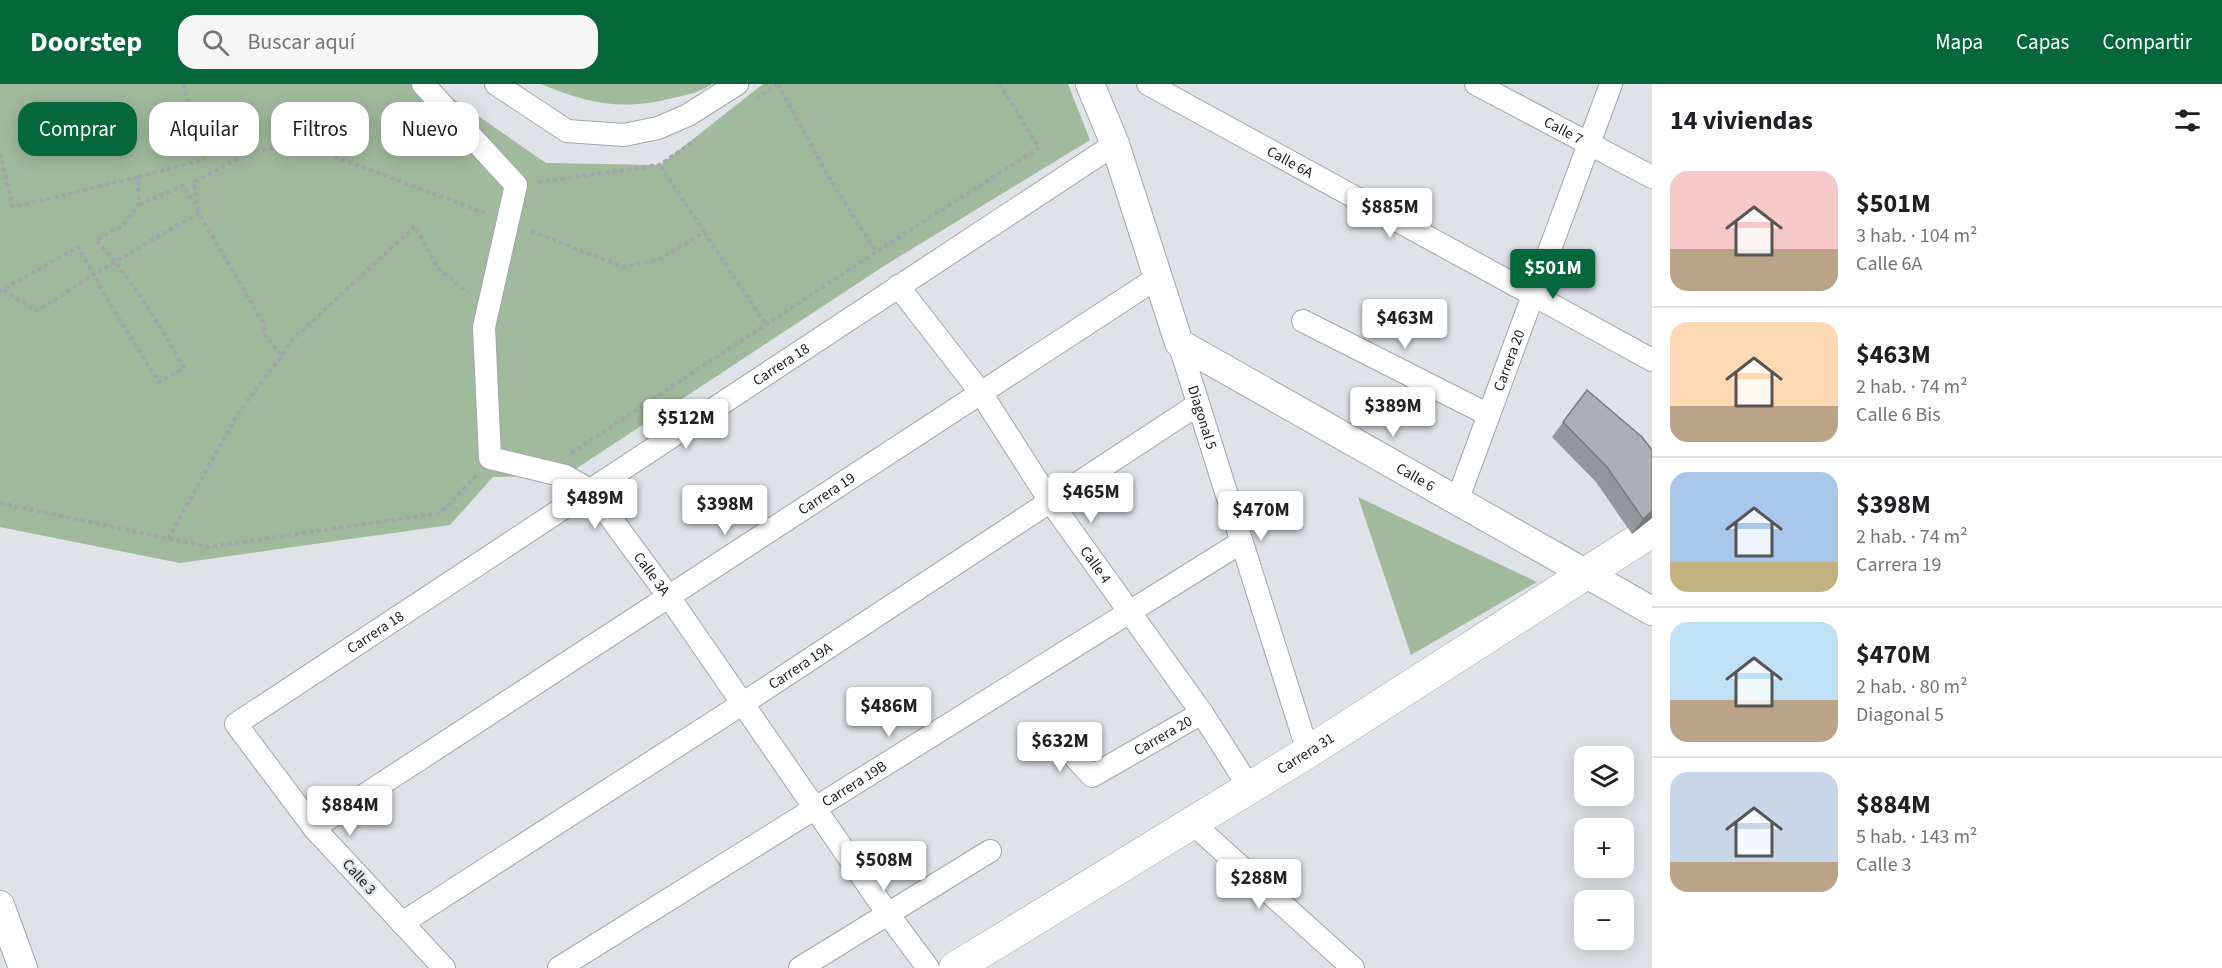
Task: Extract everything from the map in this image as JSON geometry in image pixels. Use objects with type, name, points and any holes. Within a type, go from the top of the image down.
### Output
[{"type":"main road","name":"Carrera 31","points":[[955,968],[1308,752],[1652,531]]},
{"type":"street","name":"Calle 3A","points":[[423,84],[516,185],[484,327],[490,458],[565,476],[590,490],[669,597],[814,808],[928,968]]},
{"type":"street","points":[[496,84],[567,131],[624,135],[658,128],[688,115],[737,84]]},
{"type":"street","name":"Calle 6A","points":[[1148,84],[1652,360]]},
{"type":"street","name":"Calle 7","points":[[1476,84],[1652,177]]},
{"type":"street","name":"Carrera 20","points":[[1457,501],[1611,84]]},
{"type":"street","name":"Diagonal 5","points":[[1098,91],[1308,752]]},
{"type":"street","name":"Carrera 18","points":[[236,724],[1115,144]]},
{"type":"street","name":"Carrera 19","points":[[314,828],[1157,278]]},
{"type":"street","name":"Calle 4","points":[[898,286],[981,393],[1050,501],[1202,714],[1249,787]]},
{"type":"street","points":[[1303,321],[1489,416]]},
{"type":"street","name":"Calle 6","points":[[1179,344],[1652,611]]},
{"type":"street","name":"Carrera 19A","points":[[402,923],[742,704],[1197,405]]},
{"type":"street","name":"Carrera 19B","points":[[559,968],[1240,543]]},
{"type":"street","name":"Carrera 20","points":[[1060,741],[1092,776],[1202,714]]},
{"type":"street","name":"Calle 3","points":[[236,724],[314,828],[444,968]]},
{"type":"street","points":[[1191,822],[1353,968]]},
{"type":"street","points":[[800,968],[990,851]]},
{"type":"street","points":[[0,905],[22,968]]},
{"type":"path","points":[[0,153],[13,207],[204,160],[183,84]]},
{"type":"path","points":[[778,84],[828,174],[876,252]]},
{"type":"path","points":[[570,454],[876,252],[1039,148],[1000,84]]},
{"type":"path","points":[[200,213],[194,182],[252,151],[301,144],[622,267],[660,259],[704,232]]},
{"type":"path","points":[[660,165],[766,325]]},
{"type":"path","points":[[138,177],[139,205]]},
{"type":"path","points":[[1,290],[78,247],[114,311],[159,382],[175,374],[184,368],[142,297],[116,261],[96,240],[123,225],[139,205],[183,185],[263,323],[266,337],[282,356]]},
{"type":"path","points":[[1,290],[37,311],[94,274],[200,213]]},
{"type":"path","points":[[168,539],[240,410],[293,339],[415,226],[438,268],[488,308]]},
{"type":"path","points":[[0,503],[208,547],[440,513],[486,466],[513,464]]},
{"type":"green space","points":[[0,84],[432,84],[458,102],[381,102],[381,156],[479,156],[479,117],[546,163],[660,165],[763,84],[1068,84],[1090,140],[884,266],[565,476],[493,477],[450,525],[180,563],[0,527]]},
{"type":"green space","points":[[541,84],[712,84],[686,95],[624,105],[576,97]]},
{"type":"green space","points":[[1358,497],[1537,582],[1411,655]]},
{"type":"building","points":[[1587,390],[1642,437],[1652,450],[1652,511],[1643,519],[1607,467],[1563,422]]}]
